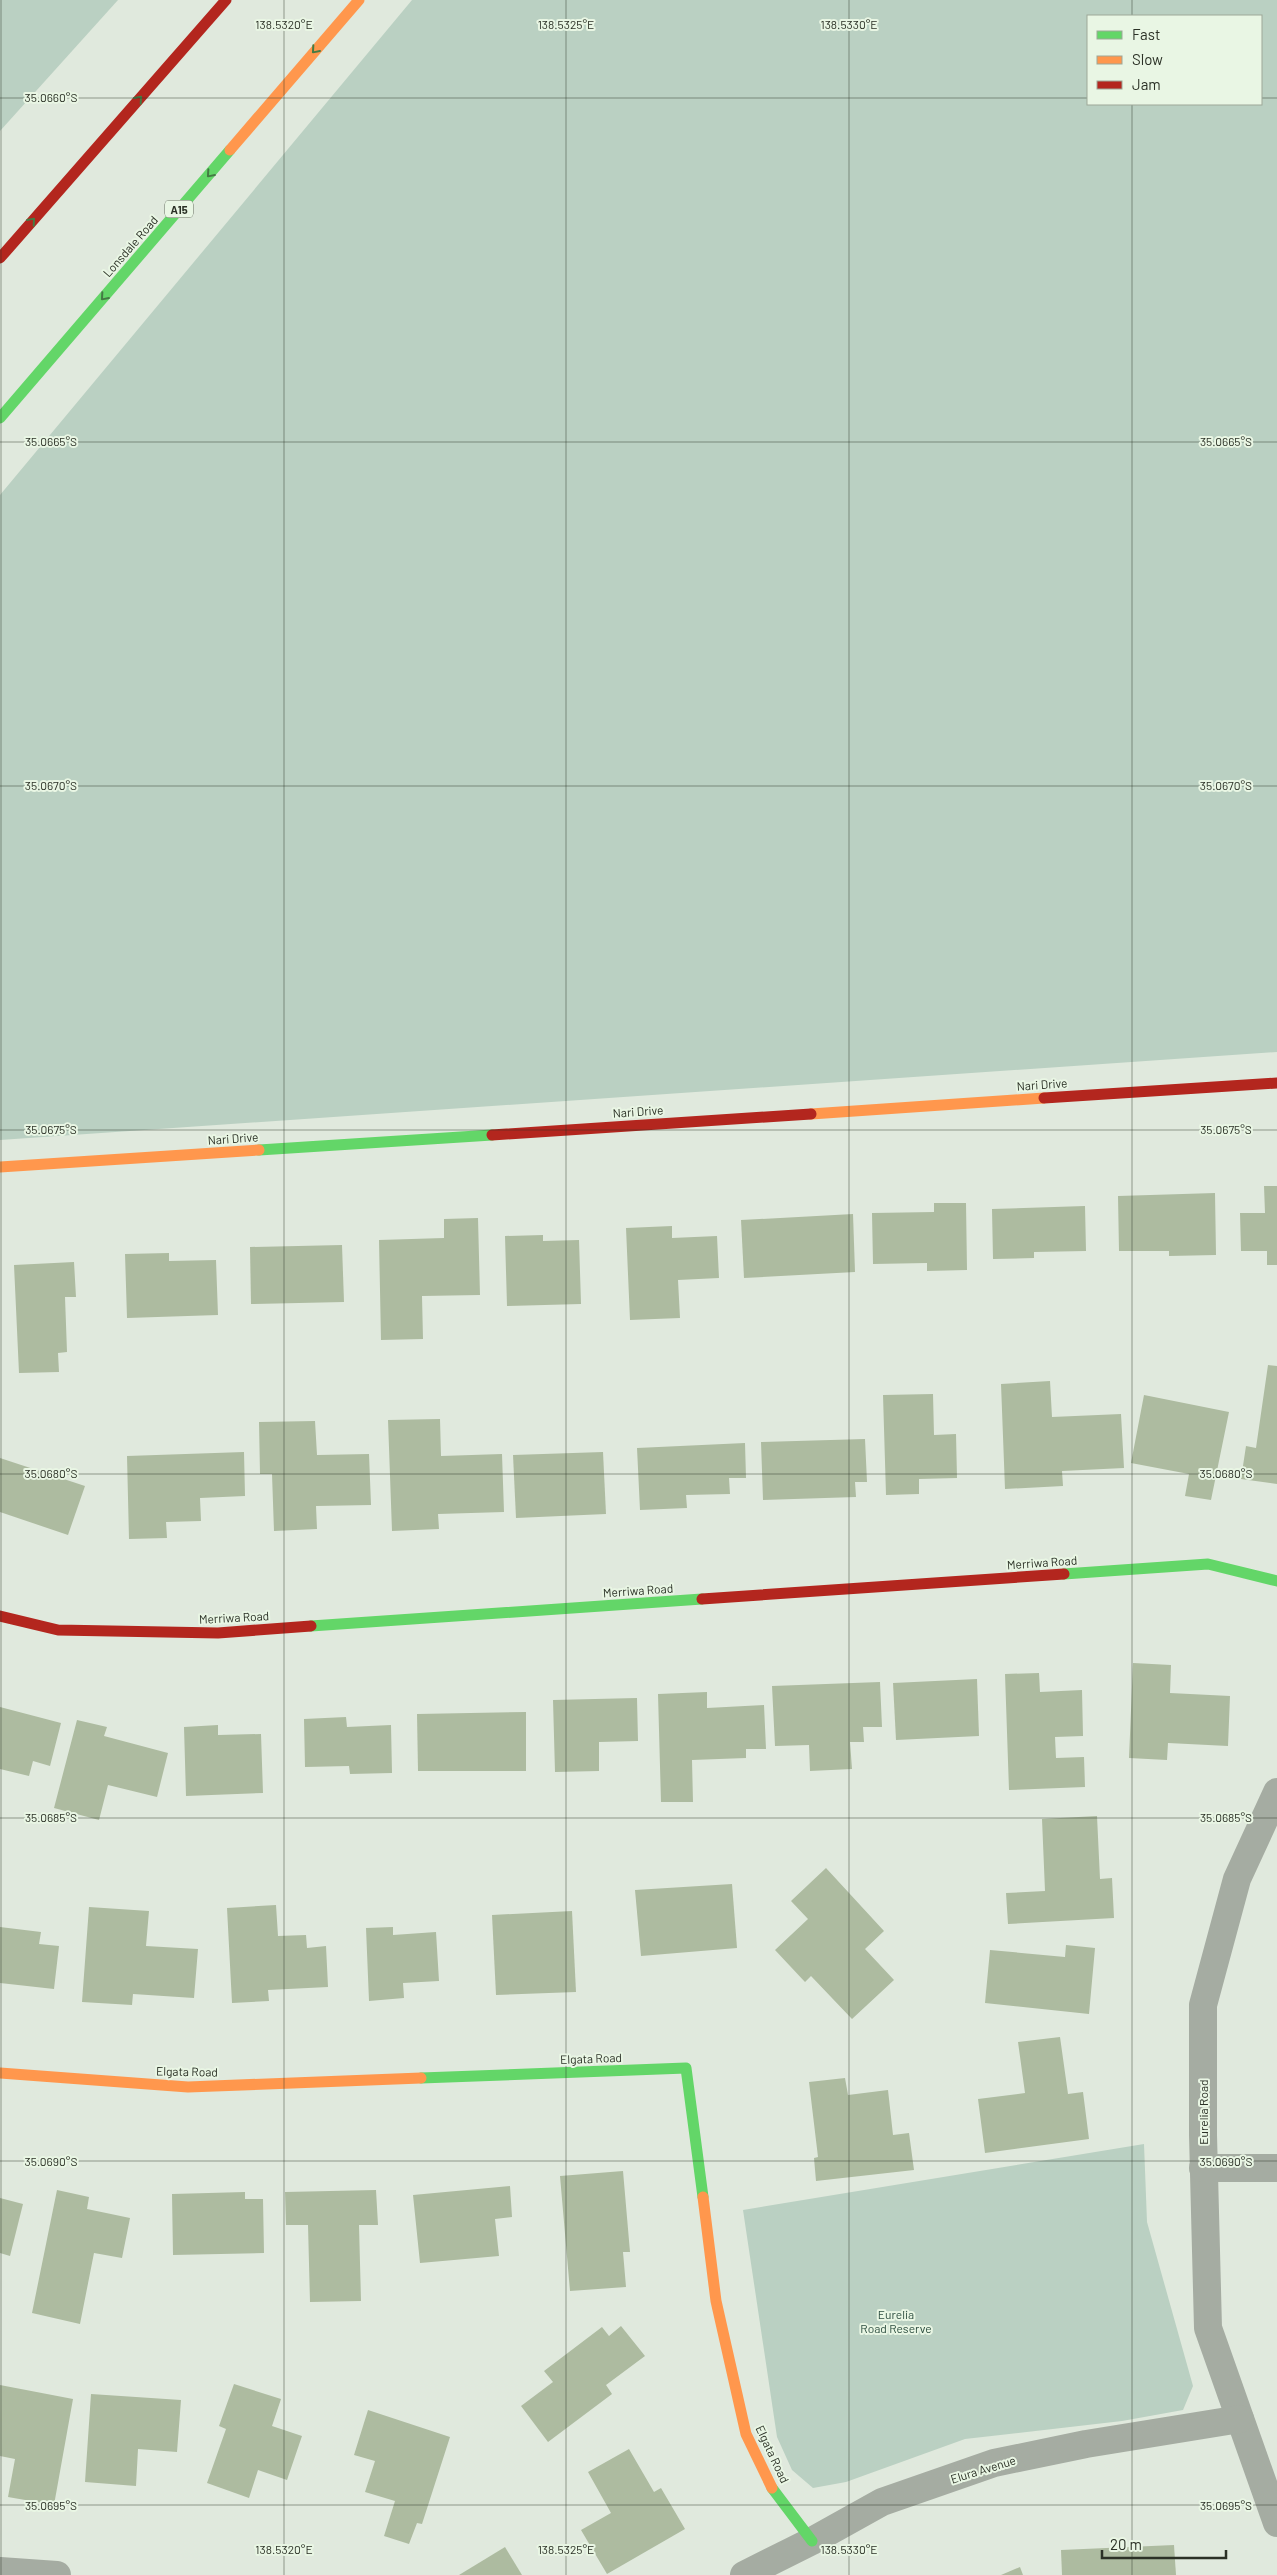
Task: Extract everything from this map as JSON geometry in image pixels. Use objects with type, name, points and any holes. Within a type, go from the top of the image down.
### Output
[{"type":"street","points":[[0,258],[226,0]]},
{"type":"street","name":"Lonsdale Road","points":[[0,418],[359,0]]},
{"type":"street","name":"Nari Drive","points":[[0,1167],[1277,1083]]},
{"type":"street","name":"Merriwa Road","points":[[0,1616],[58,1630],[218,1632],[1208,1564],[1277,1581]]},
{"type":"street","name":"Eurelia Road","points":[[1277,1792],[1237,1879],[1203,2005],[1203,2168],[1208,2328],[1277,2523]]},
{"type":"street","name":"Elgata Road","points":[[0,2073],[188,2086],[686,2068],[716,2301],[746,2434],[774,2491],[812,2541]]},
{"type":"street","points":[[1203,2168],[1277,2168]]},
{"type":"street","name":"Elura Avenue","points":[[744,2575],[812,2541],[882,2502],[994,2464],[1086,2444],[1240,2419]]},
{"type":"street","points":[[0,2571],[58,2575]]},
{"type":"green space","points":[[0,0],[118,0],[0,131]]},
{"type":"green space","points":[[412,0],[1277,0],[1277,1052],[0,1140],[0,495]]},
{"type":"green space","name":"Eurelia Road Reserve","points":[[1144,2144],[1147,2222],[1193,2386],[1183,2410],[1122,2421],[965,2439],[846,2482],[813,2488],[792,2470],[777,2437],[743,2210]]},
{"type":"building","points":[[1264,1186],[1277,1186],[1277,1265],[1267,1265],[1267,1251],[1241,1251],[1240,1213],[1265,1213]]},
{"type":"building","points":[[1215,1193],[1216,1255],[1169,1256],[1169,1251],[1119,1251],[1118,1196]]},
{"type":"building","points":[[934,1203],[966,1203],[967,1270],[927,1271],[927,1263],[873,1264],[872,1213],[934,1212]]},
{"type":"building","points":[[1085,1206],[1086,1251],[1034,1252],[1034,1258],[993,1259],[992,1209]]},
{"type":"building","points":[[853,1214],[855,1272],[744,1278],[741,1220]]},
{"type":"building","points":[[478,1218],[480,1295],[422,1296],[423,1339],[381,1340],[379,1240],[444,1238],[444,1219]]},
{"type":"building","points":[[672,1226],[672,1238],[717,1236],[719,1278],[678,1280],[680,1318],[630,1320],[626,1228]]},
{"type":"building","points":[[543,1235],[543,1241],[579,1240],[581,1304],[507,1306],[505,1236]]},
{"type":"building","points":[[342,1245],[344,1302],[251,1304],[250,1247]]},
{"type":"building","points":[[169,1253],[169,1261],[216,1260],[218,1315],[127,1318],[125,1254]]},
{"type":"building","points":[[74,1262],[76,1297],[65,1297],[67,1352],[58,1353],[59,1372],[19,1373],[14,1265]]},
{"type":"building","points":[[1268,1365],[1277,1366],[1277,1484],[1241,1479],[1246,1446],[1256,1448]]},
{"type":"building","points":[[1050,1381],[1052,1417],[1121,1414],[1124,1468],[1062,1471],[1063,1486],[1005,1489],[1001,1384]]},
{"type":"building","points":[[933,1394],[934,1435],[956,1434],[957,1478],[919,1479],[919,1494],[886,1495],[883,1395]]},
{"type":"building","points":[[1144,1395],[1229,1412],[1211,1500],[1185,1496],[1189,1474],[1131,1463]]},
{"type":"building","points":[[440,1419],[441,1456],[502,1454],[504,1512],[438,1514],[439,1529],[392,1531],[388,1420]]},
{"type":"building","points":[[315,1421],[317,1455],[369,1454],[371,1505],[316,1506],[317,1529],[274,1531],[272,1474],[260,1474],[259,1422]]},
{"type":"building","points":[[865,1439],[867,1482],[855,1482],[856,1497],[763,1500],[761,1442]]},
{"type":"building","points":[[745,1443],[746,1478],[729,1478],[730,1494],[686,1495],[687,1508],[640,1510],[637,1448]]},
{"type":"building","points":[[244,1452],[245,1496],[200,1498],[201,1521],[166,1522],[167,1538],[129,1539],[127,1456]]},
{"type":"building","points":[[603,1452],[606,1514],[516,1518],[513,1455]]},
{"type":"building","points":[[0,1458],[85,1486],[68,1535],[0,1512]]},
{"type":"building","points":[[1133,1663],[1171,1665],[1170,1693],[1230,1696],[1228,1746],[1168,1743],[1167,1760],[1129,1758]]},
{"type":"building","points":[[1039,1673],[1040,1692],[1082,1690],[1083,1736],[1055,1737],[1056,1758],[1084,1757],[1085,1787],[1009,1790],[1005,1674]]},
{"type":"building","points":[[977,1679],[979,1736],[896,1740],[893,1683]]},
{"type":"building","points":[[880,1682],[882,1727],[863,1727],[864,1742],[850,1742],[852,1769],[810,1771],[809,1745],[775,1746],[772,1686]]},
{"type":"building","points":[[707,1692],[707,1708],[764,1705],[766,1749],[746,1749],[746,1758],[692,1760],[693,1802],[661,1802],[658,1694]]},
{"type":"building","points":[[637,1698],[638,1741],[599,1742],[599,1771],[555,1772],[553,1700]]},
{"type":"building","points":[[0,1707],[61,1723],[50,1766],[33,1761],[29,1776],[0,1769]]},
{"type":"building","points":[[526,1712],[526,1771],[418,1771],[417,1714]]},
{"type":"building","points":[[346,1717],[347,1727],[391,1725],[392,1773],[350,1774],[349,1766],[305,1767],[304,1719]]},
{"type":"building","points":[[77,1720],[107,1727],[104,1736],[168,1753],[157,1797],[108,1785],[99,1820],[54,1808]]},
{"type":"building","points":[[218,1725],[218,1735],[261,1734],[263,1793],[186,1796],[184,1727]]},
{"type":"building","points":[[1097,1816],[1100,1879],[1112,1878],[1114,1918],[1008,1924],[1006,1893],[1045,1891],[1042,1819]]},
{"type":"building","points":[[826,1868],[884,1931],[865,1949],[894,1980],[852,2019],[811,1976],[805,1982],[775,1950],[808,1919],[791,1901]]},
{"type":"building","points":[[732,1884],[737,1948],[641,1956],[635,1890]]},
{"type":"building","points":[[276,1905],[278,1936],[306,1935],[307,1948],[326,1946],[328,1987],[268,1990],[269,2001],[232,2003],[227,1908]]},
{"type":"building","points":[[89,1907],[149,1911],[146,1946],[198,1949],[194,1998],[133,1994],[132,2005],[82,2002]]},
{"type":"building","points":[[572,1911],[576,1992],[496,1995],[492,1915]]},
{"type":"building","points":[[0,1927],[41,1932],[39,1944],[59,1946],[54,1989],[0,1983]]},
{"type":"building","points":[[393,1927],[393,1935],[436,1932],[439,1981],[403,1983],[404,1998],[369,2001],[366,1928]]},
{"type":"building","points":[[1066,1945],[1095,1948],[1089,2014],[985,2003],[990,1950],[1065,1957]]},
{"type":"building","points":[[1060,2037],[1068,2094],[1083,2092],[1089,2139],[985,2153],[978,2099],[1025,2093],[1018,2042]]},
{"type":"building","points":[[845,2078],[848,2095],[888,2090],[893,2135],[909,2133],[914,2170],[816,2181],[814,2158],[818,2157],[809,2082]]},
{"type":"building","points":[[623,2171],[630,2252],[623,2252],[626,2287],[570,2291],[560,2176]]},
{"type":"building","points":[[510,2186],[512,2217],[495,2219],[499,2256],[420,2263],[413,2195]]},
{"type":"building","points":[[57,2190],[89,2197],[87,2209],[130,2218],[122,2258],[94,2253],[80,2324],[32,2313]]},
{"type":"building","points":[[376,2190],[378,2225],[359,2225],[361,2301],[310,2302],[308,2225],[286,2225],[285,2192]]},
{"type":"building","points":[[245,2192],[245,2199],[263,2199],[264,2253],[173,2255],[172,2194]]},
{"type":"building","points":[[0,2198],[23,2204],[10,2256],[0,2253]]},
{"type":"building","points":[[621,2326],[645,2356],[606,2385],[612,2394],[548,2442],[521,2406],[553,2382],[544,2371],[602,2327],[609,2336]]},
{"type":"building","points":[[234,2384],[281,2399],[272,2426],[302,2436],[287,2480],[258,2470],[249,2498],[207,2483],[226,2429],[219,2426]]},
{"type":"building","points":[[0,2385],[73,2399],[54,2505],[8,2497],[15,2459],[0,2456]]},
{"type":"building","points":[[91,2394],[181,2400],[177,2452],[138,2449],[136,2486],[85,2482]]},
{"type":"building","points":[[368,2410],[450,2437],[422,2524],[417,2523],[409,2544],[384,2536],[395,2501],[365,2492],[375,2461],[354,2455]]},
{"type":"building","points":[[629,2449],[654,2492],[661,2488],[685,2529],[607,2574],[581,2530],[611,2513],[588,2472]]},
{"type":"building","points":[[1174,2545],[1176,2575],[1062,2575],[1061,2550]]},
{"type":"building","points":[[505,2547],[522,2575],[459,2575]]},
{"type":"building","points":[[1020,2567],[1023,2575],[1001,2575]]},
{"type":"traffic: fast","points":[[0,418],[230,150]]},
{"type":"traffic: fast","points":[[259,1150],[492,1135]]},
{"type":"traffic: fast","points":[[1064,1574],[1208,1564],[1277,1581]]},
{"type":"traffic: fast","points":[[311,1626],[702,1599]]},
{"type":"traffic: fast","points":[[421,2078],[686,2068],[703,2197]]},
{"type":"traffic: fast","points":[[772,2488],[812,2541]]},
{"type":"traffic: slow","points":[[230,150],[359,0]]},
{"type":"traffic: slow","points":[[811,1114],[1044,1098]]},
{"type":"traffic: slow","points":[[0,1167],[259,1150]]},
{"type":"traffic: slow","points":[[0,2073],[188,2087],[421,2078]]},
{"type":"traffic: slow","points":[[703,2197],[716,2301],[746,2434],[772,2488]]},
{"type":"traffic: jam","points":[[0,258],[226,0]]},
{"type":"traffic: jam","points":[[1044,1098],[1277,1083]]},
{"type":"traffic: jam","points":[[492,1135],[811,1114]]},
{"type":"traffic: jam","points":[[702,1599],[1064,1574]]},
{"type":"traffic: jam","points":[[0,1616],[58,1630],[218,1633],[311,1626]]}]
